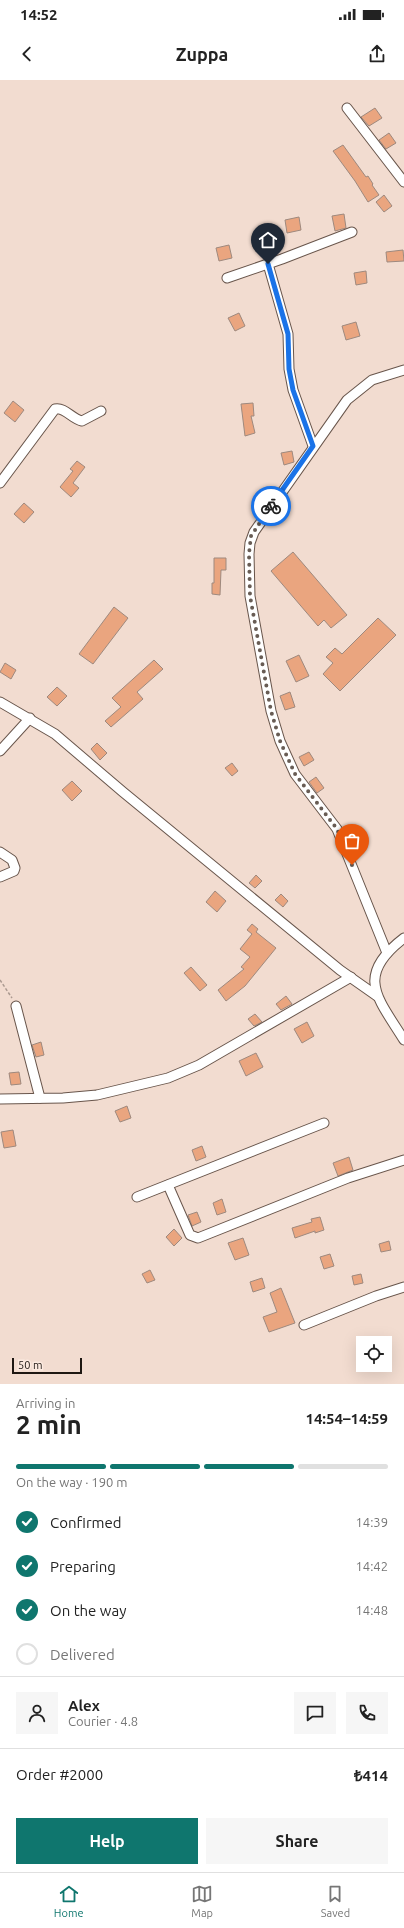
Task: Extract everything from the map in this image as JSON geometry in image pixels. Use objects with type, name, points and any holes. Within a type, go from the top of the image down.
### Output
[{"type":"street","points":[[347,108],[404,182]]},
{"type":"street","points":[[227,278],[352,232]]},
{"type":"street","points":[[268,264],[288,334],[289,369],[293,390],[313,446]]},
{"type":"street","points":[[387,953],[337,829],[295,774],[280,741],[271,711],[251,600],[249,554],[251,536],[337,412],[355,392],[372,380],[404,370]]},
{"type":"street","points":[[0,483],[54,409],[63,410],[74,418],[82,421],[101,411]]},
{"type":"street","points":[[0,702],[30,718],[55,734],[188,846],[340,970],[377,996]]},
{"type":"street","points":[[0,751],[30,718]]},
{"type":"street","points":[[0,852],[12,860],[15,868],[14,871],[0,877]]},
{"type":"street","points":[[404,938],[380,961],[376,974],[375,989],[377,996],[404,1040]]},
{"type":"street","points":[[0,1099],[97,1095],[152,1083],[182,1073],[234,1046],[351,977]]},
{"type":"street","points":[[16,1006],[40,1098]]},
{"type":"street","points":[[137,1197],[324,1123]]},
{"type":"street","points":[[168,1185],[190,1235],[198,1238],[348,1178],[404,1160]]},
{"type":"street","points":[[304,1325],[358,1303],[404,1287]]},
{"type":"path","points":[[0,980],[16,1006]]},
{"type":"building","points":[[375,108],[382,118],[369,126],[361,117]]},
{"type":"building","points":[[389,133],[396,143],[386,149],[379,140]]},
{"type":"building","points":[[343,145],[366,177],[368,176],[379,195],[368,202],[333,151]]},
{"type":"building","points":[[384,195],[392,206],[384,212],[376,202]]},
{"type":"building","points":[[344,214],[346,228],[335,231],[332,216]]},
{"type":"building","points":[[299,217],[301,230],[287,233],[285,220]]},
{"type":"building","points":[[265,229],[267,237],[258,239],[256,231]]},
{"type":"building","points":[[229,245],[232,258],[219,261],[216,248]]},
{"type":"building","points":[[403,250],[404,261],[387,262],[386,252]]},
{"type":"building","points":[[366,271],[367,283],[356,285],[354,273]]},
{"type":"building","points":[[239,313],[245,326],[235,331],[228,318]]},
{"type":"building","points":[[356,322],[360,336],[346,340],[342,326]]},
{"type":"building","points":[[13,401],[24,410],[15,422],[4,413]]},
{"type":"building","points":[[253,403],[254,416],[251,416],[255,433],[245,436],[241,404]]},
{"type":"building","points":[[292,451],[294,462],[284,465],[281,453]]},
{"type":"building","points":[[77,461],[85,467],[73,483],[79,488],[71,497],[60,487],[73,471],[70,469]]},
{"type":"building","points":[[24,503],[34,512],[24,523],[14,514]]},
{"type":"building","points":[[293,552],[347,615],[331,628],[324,620],[318,626],[271,571]]},
{"type":"building","points":[[214,558],[226,558],[226,570],[221,570],[220,595],[212,594],[212,583],[214,583]]},
{"type":"building","points":[[114,607],[128,618],[93,664],[79,654]]},
{"type":"building","points":[[378,618],[396,635],[340,691],[323,674],[333,663],[326,657],[335,648],[342,654]]},
{"type":"building","points":[[299,655],[309,676],[296,682],[286,661]]},
{"type":"building","points":[[154,660],[163,669],[137,692],[143,699],[111,727],[105,721],[121,707],[112,698]]},
{"type":"building","points":[[5,663],[16,670],[11,679],[0,672]]},
{"type":"building","points":[[57,687],[67,696],[57,706],[47,697]]},
{"type":"building","points":[[290,692],[295,707],[285,710],[280,696]]},
{"type":"building","points":[[97,743],[107,753],[100,760],[91,749]]},
{"type":"building","points":[[309,752],[314,760],[304,766],[299,757]]},
{"type":"building","points":[[232,763],[238,771],[232,776],[225,768]]},
{"type":"building","points":[[316,777],[324,788],[317,793],[309,782]]},
{"type":"building","points":[[72,781],[82,791],[72,801],[62,790]]},
{"type":"building","points":[[256,875],[262,881],[255,888],[249,883]]},
{"type":"building","points":[[215,891],[226,901],[217,912],[206,902]]},
{"type":"building","points":[[281,894],[288,901],[283,907],[275,900]]},
{"type":"building","points":[[252,924],[258,929],[256,932],[276,948],[245,986],[226,1001],[218,990],[244,969],[241,967],[250,957],[240,949],[252,934],[247,930]]},
{"type":"building","points":[[191,967],[207,985],[200,991],[184,973]]},
{"type":"building","points":[[286,996],[292,1004],[281,1010],[276,1004]]},
{"type":"building","points":[[255,1014],[262,1022],[254,1026],[248,1019]]},
{"type":"building","points":[[307,1022],[314,1036],[302,1043],[294,1029]]},
{"type":"building","points":[[41,1042],[44,1055],[36,1057],[32,1045]]},
{"type":"building","points":[[256,1053],[263,1067],[246,1076],[239,1061]]},
{"type":"building","points":[[19,1072],[21,1084],[11,1085],[9,1073]]},
{"type":"building","points":[[127,1106],[131,1118],[120,1122],[115,1111]]},
{"type":"building","points":[[13,1130],[16,1146],[4,1148],[1,1132]]},
{"type":"building","points":[[202,1146],[206,1157],[196,1161],[192,1150]]},
{"type":"building","points":[[349,1157],[353,1170],[338,1176],[333,1163]]},
{"type":"building","points":[[222,1199],[226,1212],[217,1215],[213,1203]]},
{"type":"building","points":[[197,1212],[201,1222],[192,1226],[188,1215]]},
{"type":"building","points":[[320,1217],[324,1230],[315,1233],[315,1231],[295,1238],[292,1228],[312,1222],[311,1219]]},
{"type":"building","points":[[174,1229],[182,1238],[174,1246],[166,1237]]},
{"type":"building","points":[[243,1238],[249,1255],[235,1260],[228,1243]]},
{"type":"building","points":[[389,1241],[391,1250],[381,1252],[379,1244]]},
{"type":"building","points":[[330,1254],[334,1266],[324,1269],[320,1257]]},
{"type":"building","points":[[150,1270],[155,1280],[147,1283],[142,1274]]},
{"type":"building","points":[[361,1274],[363,1283],[354,1285],[352,1276]]},
{"type":"building","points":[[262,1278],[265,1288],[253,1292],[250,1282]]},
{"type":"building","points":[[281,1288],[295,1323],[269,1332],[263,1317],[277,1312],[270,1293]]},
{"type":"way so far","points":[[271,506],[251,536],[249,581],[250,596],[271,711],[286,758],[303,787],[320,806],[337,829],[352,865]]},
{"type":"route","points":[[268,264],[288,334],[288,359],[293,390],[313,446],[271,506]]}]
